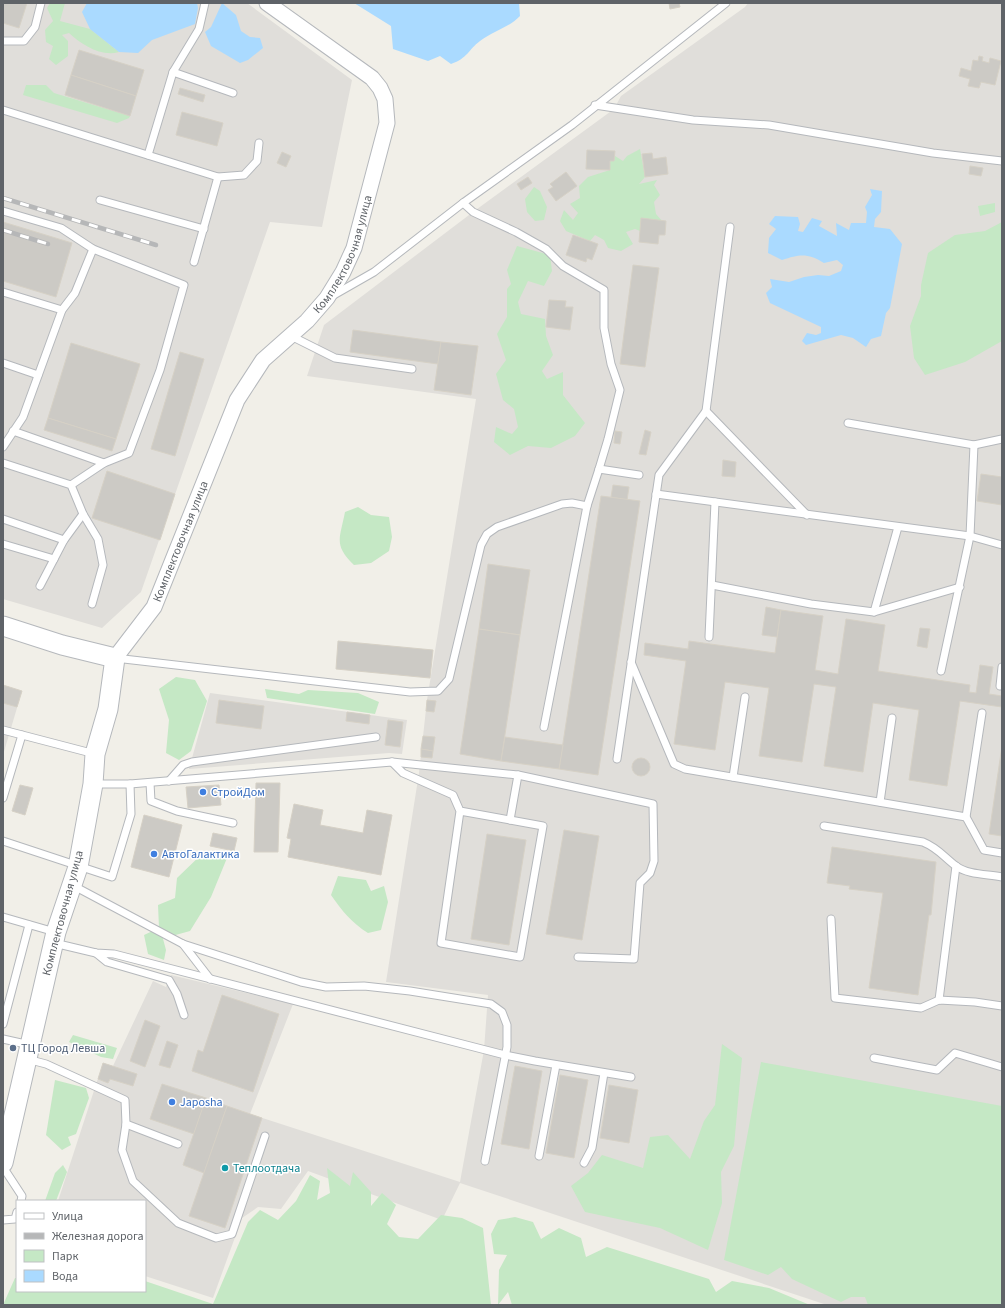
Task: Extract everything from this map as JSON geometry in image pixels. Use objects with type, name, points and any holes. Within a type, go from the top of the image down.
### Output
[{"type":"street","name":"Комплектовочная улица","points":[[4,1152],[55,937],[78,867],[92,784],[95,754],[108,709],[115,658],[154,607],[237,400],[263,360],[307,321],[327,298],[343,272],[354,248],[387,123],[384,99],[380,88],[362,69],[267,3]]},
{"type":"street","points":[[3,626],[62,645],[115,658]]},
{"type":"lane","points":[[3,41],[24,41],[35,27],[41,3]]},
{"type":"lane","points":[[148,155],[173,72],[199,29],[205,3]]},
{"type":"lane","points":[[327,298],[374,272],[463,204],[572,125],[595,105],[687,35],[726,3]]},
{"type":"lane","points":[[173,72],[233,93]]},
{"type":"lane","points":[[595,105],[693,120],[769,125],[933,153],[1002,161]]},
{"type":"lane","points":[[3,110],[218,177],[244,175],[257,160],[259,143]]},
{"type":"lane","points":[[194,262],[218,177]]},
{"type":"lane","points":[[100,200],[204,229]]},
{"type":"lane","points":[[463,204],[473,212],[516,232],[546,249],[564,266],[604,290],[604,328],[611,364],[620,390],[608,439],[587,506],[544,727]]},
{"type":"lane","points":[[3,211],[61,228],[93,249],[184,285],[160,370],[129,453],[104,463],[71,485]]},
{"type":"lane","points":[[617,759],[659,475],[706,410],[730,227]]},
{"type":"lane","points":[[4,445],[23,417],[62,310],[75,293],[93,249]]},
{"type":"lane","points":[[3,292],[62,310]]},
{"type":"lane","points":[[290,336],[335,358],[412,369]]},
{"type":"lane","points":[[3,363],[38,375]]},
{"type":"lane","points":[[706,410],[807,514]]},
{"type":"lane","points":[[848,423],[974,445],[1002,439]]},
{"type":"lane","points":[[13,431],[104,463]]},
{"type":"lane","points":[[941,671],[970,536],[974,445]]},
{"type":"lane","points":[[3,463],[71,485],[83,514],[98,539],[103,565],[92,604]]},
{"type":"lane","points":[[599,469],[639,475]]},
{"type":"lane","points":[[656,494],[970,536],[1002,545]]},
{"type":"lane","points":[[115,658],[410,692],[438,692],[449,679],[482,545],[487,534],[497,527],[562,504],[572,502],[587,506]]},
{"type":"lane","points":[[709,637],[715,502]]},
{"type":"lane","points":[[40,586],[64,540],[83,514]]},
{"type":"lane","points":[[3,519],[64,540]]},
{"type":"lane","points":[[874,612],[898,527]]},
{"type":"lane","points":[[3,544],[54,559]]},
{"type":"lane","points":[[712,584],[811,604],[874,612],[960,587]]},
{"type":"lane","points":[[631,662],[674,764],[684,769],[966,817]]},
{"type":"lane","points":[[1000,686],[1002,667]]},
{"type":"lane","points":[[733,777],[745,698]]},
{"type":"lane","points":[[982,713],[966,817],[984,850],[1002,854]]},
{"type":"lane","points":[[880,802],[892,718]]},
{"type":"lane","points":[[3,730],[95,754]]},
{"type":"lane","points":[[3,798],[22,735]]},
{"type":"lane","points":[[169,781],[183,765],[192,762],[376,737]]},
{"type":"lane","points":[[392,762],[403,773],[453,795],[460,811],[441,943],[520,957],[543,826],[460,811]]},
{"type":"lane","points":[[92,784],[150,783],[392,762],[518,775],[653,804],[654,861],[650,873],[640,883],[634,959],[578,957]]},
{"type":"lane","points":[[510,820],[518,775]]},
{"type":"lane","points":[[150,783],[151,801],[177,811],[233,823]]},
{"type":"lane","points":[[3,841],[112,877],[131,814],[130,784]]},
{"type":"lane","points":[[824,826],[923,842],[935,847],[956,866],[967,871],[1002,877]]},
{"type":"lane","points":[[939,1000],[956,866]]},
{"type":"lane","points":[[72,885],[183,944],[301,982],[326,987],[364,986],[410,991],[491,1004],[502,1012],[507,1025],[505,1055],[485,1161]]},
{"type":"lane","points":[[3,917],[29,925],[96,953],[114,954],[505,1055],[631,1077]]},
{"type":"lane","points":[[831,919],[835,998],[921,1008],[939,1000],[975,1002],[1002,1006]]},
{"type":"lane","points":[[3,1024],[29,925]]},
{"type":"lane","points":[[183,944],[210,979]]},
{"type":"lane","points":[[96,953],[106,962],[169,980],[177,994],[184,1015]]},
{"type":"lane","points":[[3,1039],[28,1052],[46,1064],[125,1100],[126,1124],[122,1150],[132,1181],[178,1223],[216,1238],[232,1234],[265,1136]]},
{"type":"lane","points":[[874,1058],[937,1070],[955,1053],[1002,1067]]},
{"type":"lane","points":[[539,1156],[556,1065]]},
{"type":"lane","points":[[584,1163],[592,1148],[604,1073]]},
{"type":"lane","points":[[126,1124],[178,1144]]},
{"type":"lane","points":[[3,1167],[22,1196],[21,1200]]},
{"type":"lane","points":[[3,1220],[15,1219],[16,1216]]},
{"type":"shaded area","points":[[3,3],[247,3],[352,80],[322,227],[270,222],[141,592],[102,628],[3,599]]},
{"type":"shaded area","points":[[748,3],[1002,3],[1002,1305],[827,1305],[460,1183],[442,1220],[308,1171],[281,1209],[258,1207],[242,1218],[213,1298],[146,1276],[146,1200],[58,1200],[103,1063],[113,1066],[153,981],[166,987],[171,975],[293,1004],[250,1114],[460,1182],[484,1050],[488,995],[386,982],[419,773],[427,700],[476,399],[307,376],[324,325],[473,212],[614,109],[621,96],[745,7]]},
{"type":"shaded area","points":[[3,685],[22,691],[3,755]]},
{"type":"shaded area","points":[[210,693],[407,720],[402,754],[389,753],[189,769]]},
{"type":"green space","points":[[50,3],[65,3],[60,21],[90,29],[119,52],[105,53],[92,49],[69,33],[62,35],[68,41],[68,56],[56,65],[49,59],[53,46],[46,42],[45,30],[53,21],[47,8]]},
{"type":"green space","points":[[26,85],[46,85],[54,93],[130,116],[129,118],[117,123],[23,95]]},
{"type":"green space","points":[[640,149],[645,177],[639,184],[657,180],[654,185],[660,195],[654,202],[656,214],[662,221],[640,231],[635,229],[626,232],[633,244],[621,251],[608,248],[604,240],[595,235],[590,241],[566,231],[560,221],[564,210],[573,220],[578,213],[570,204],[580,198],[579,186],[588,177],[610,170],[610,161],[614,161],[615,156],[623,161],[627,156]]},
{"type":"green space","points":[[534,187],[540,191],[547,207],[544,220],[535,221],[527,212],[525,199]]},
{"type":"green space","points":[[995,203],[995,212],[980,216],[978,206]]},
{"type":"green space","points":[[1002,222],[1002,341],[965,362],[925,375],[914,358],[910,326],[921,296],[921,285],[928,253],[955,235],[985,231]]},
{"type":"green space","points":[[517,246],[550,255],[552,271],[544,286],[528,281],[518,302],[521,314],[545,319],[546,336],[553,355],[542,371],[547,379],[563,372],[563,395],[585,423],[575,436],[551,448],[528,446],[510,455],[494,442],[496,427],[512,434],[518,427],[514,409],[503,400],[496,374],[506,360],[497,334],[507,317],[507,289],[511,284],[507,270]]},
{"type":"green space","points":[[358,507],[371,515],[389,517],[392,537],[389,551],[371,563],[354,565],[343,552],[340,535],[345,512]]},
{"type":"green space","points":[[176,677],[195,680],[207,701],[191,751],[179,760],[166,753],[169,720],[159,689]]},
{"type":"green space","points":[[265,689],[299,694],[308,690],[358,693],[379,702],[375,714],[267,698]]},
{"type":"green space","points":[[204,852],[227,858],[211,897],[190,931],[172,936],[162,935],[166,950],[164,960],[148,954],[144,935],[159,928],[158,905],[175,898],[177,878]]},
{"type":"green space","points":[[338,876],[366,880],[371,891],[384,886],[388,902],[381,930],[368,933],[352,921],[339,906],[331,895]]},
{"type":"green space","points":[[73,1035],[117,1048],[113,1059],[101,1057],[69,1042]]},
{"type":"green space","points":[[722,1044],[742,1058],[734,1146],[721,1172],[722,1203],[708,1250],[660,1228],[585,1212],[571,1186],[588,1173],[602,1155],[643,1168],[650,1137],[668,1135],[690,1159],[704,1121],[715,1105]]},
{"type":"green space","points":[[761,1062],[1002,1106],[1002,1305],[868,1305],[865,1297],[851,1297],[841,1302],[792,1279],[781,1267],[768,1275],[724,1260]]},
{"type":"green space","points":[[55,1080],[86,1088],[89,1098],[76,1134],[68,1137],[71,1145],[62,1150],[46,1135]]},
{"type":"green space","points":[[63,1165],[67,1172],[56,1200],[45,1200],[55,1173]]},
{"type":"green space","points":[[327,1168],[350,1186],[353,1172],[371,1192],[371,1206],[382,1193],[396,1205],[387,1224],[399,1237],[418,1239],[441,1215],[462,1218],[483,1228],[491,1305],[3,1305],[15,1278],[16,1292],[146,1292],[146,1281],[213,1304],[248,1222],[260,1210],[278,1220],[296,1201],[310,1175],[320,1181],[317,1200],[330,1193]]},
{"type":"green space","points":[[515,1217],[533,1222],[541,1239],[559,1228],[581,1238],[586,1257],[607,1247],[709,1279],[716,1292],[732,1281],[769,1288],[810,1305],[512,1305],[508,1292],[498,1305],[499,1270],[507,1255],[494,1254],[491,1234],[498,1220]]},
{"type":"water","points":[[87,3],[197,3],[198,8],[195,24],[152,40],[138,53],[119,52],[90,29],[82,12]]},
{"type":"water","points":[[222,3],[236,15],[241,31],[250,37],[260,38],[263,48],[248,60],[240,63],[211,46],[205,32],[211,27]]},
{"type":"water","points":[[354,3],[519,3],[520,16],[511,23],[490,34],[476,44],[461,59],[451,64],[440,56],[428,61],[393,49],[391,26]]},
{"type":"water","points":[[870,189],[882,191],[881,212],[875,219],[874,227],[890,229],[902,244],[890,308],[886,313],[881,336],[871,339],[866,347],[853,338],[841,335],[806,345],[802,341],[807,333],[816,335],[821,333],[821,327],[770,303],[766,293],[772,287],[770,279],[789,282],[804,277],[818,275],[829,276],[841,271],[843,265],[837,260],[824,263],[808,256],[799,256],[782,260],[768,253],[769,238],[776,229],[769,224],[775,216],[798,217],[800,224],[798,231],[803,232],[812,218],[822,221],[819,226],[837,236],[836,223],[849,230],[851,223],[866,223],[867,212],[865,207],[872,195]]},
{"type":"building","points":[[3,3],[27,3],[19,28],[3,23]]},
{"type":"building","points":[[669,3],[679,3],[680,7],[670,9]]},
{"type":"building","points":[[79,50],[144,70],[136,96],[71,75]]},
{"type":"building","points":[[979,56],[983,57],[982,61],[989,63],[990,58],[1001,61],[995,85],[981,82],[979,88],[968,86],[970,79],[959,76],[961,68],[971,71],[973,60],[978,61]]},
{"type":"building","points":[[71,75],[136,96],[130,116],[65,95]]},
{"type":"building","points":[[180,88],[205,95],[203,102],[178,94]]},
{"type":"building","points":[[182,112],[223,123],[217,146],[176,135]]},
{"type":"building","points":[[587,150],[615,151],[614,161],[610,161],[610,170],[586,169]]},
{"type":"building","points":[[282,152],[291,156],[286,167],[277,163]]},
{"type":"building","points":[[652,153],[653,159],[666,157],[668,174],[645,177],[642,154]]},
{"type":"building","points":[[970,166],[983,168],[981,176],[969,174]]},
{"type":"building","points":[[566,172],[577,186],[556,201],[548,190],[553,187],[550,184]]},
{"type":"building","points":[[528,177],[532,183],[521,190],[517,184]]},
{"type":"building","points":[[641,218],[666,221],[665,235],[659,235],[658,244],[639,242]]},
{"type":"building","points":[[3,222],[72,243],[56,297],[3,281]]},
{"type":"building","points":[[573,235],[598,244],[592,260],[587,258],[586,262],[566,255]]},
{"type":"building","points":[[633,265],[659,268],[645,367],[620,364]]},
{"type":"building","points":[[549,300],[566,301],[565,307],[573,307],[570,330],[546,327]]},
{"type":"building","points":[[353,330],[441,342],[438,364],[350,352]]},
{"type":"building","points":[[441,342],[478,346],[471,395],[434,390]]},
{"type":"building","points":[[71,343],[140,364],[116,439],[48,418]]},
{"type":"building","points":[[180,352],[204,359],[175,456],[151,449]]},
{"type":"building","points":[[48,418],[116,439],[112,451],[44,430]]},
{"type":"building","points":[[645,430],[651,432],[646,455],[639,454]]},
{"type":"building","points":[[615,431],[622,432],[620,444],[614,443]]},
{"type":"building","points":[[723,460],[736,462],[735,477],[722,476]]},
{"type":"building","points":[[107,471],[175,494],[160,540],[92,518]]},
{"type":"building","points":[[981,474],[1002,477],[1002,505],[977,501]]},
{"type":"building","points":[[613,485],[629,487],[627,500],[611,497]]},
{"type":"building","points":[[601,496],[640,501],[598,775],[559,769]]},
{"type":"building","points":[[488,564],[530,570],[520,635],[479,629]]},
{"type":"building","points":[[766,607],[781,610],[777,637],[762,635]]},
{"type":"building","points":[[781,610],[823,616],[815,670],[838,674],[846,619],[885,625],[878,671],[970,685],[969,692],[976,693],[980,665],[993,667],[989,694],[1002,696],[1002,707],[960,701],[947,786],[909,780],[919,710],[873,703],[863,772],[824,766],[836,687],[814,684],[802,762],[759,756],[769,688],[725,682],[715,750],[674,744],[686,661],[644,655],[645,643],[688,649],[689,641],[775,653]]},
{"type":"building","points":[[920,628],[930,629],[927,648],[917,646]]},
{"type":"building","points":[[479,629],[520,635],[501,761],[460,754]]},
{"type":"building","points":[[338,641],[433,650],[430,678],[336,669]]},
{"type":"building","points":[[3,685],[22,691],[17,707],[3,703]]},
{"type":"building","points":[[219,700],[264,706],[261,729],[216,723]]},
{"type":"building","points":[[427,700],[436,701],[434,712],[426,711]]},
{"type":"building","points":[[347,712],[370,715],[369,724],[346,721]]},
{"type":"building","points":[[388,720],[403,722],[400,747],[385,745]]},
{"type":"building","points":[[423,736],[435,737],[433,751],[421,749]]},
{"type":"building","points":[[505,737],[563,745],[559,769],[501,761]]},
{"type":"building","points":[[1002,746],[1002,836],[989,834]]},
{"type":"building","points":[[421,749],[433,751],[432,758],[421,757]]},
{"type":"building","points":[[641,758],[647,761],[650,767],[647,773],[641,776],[635,773],[632,767],[635,761]]},
{"type":"building","points":[[256,783],[280,783],[278,852],[254,852]]},
{"type":"building","points":[[20,785],[33,788],[25,815],[12,811]]},
{"type":"building","name":"СтройДом","points":[[219,785],[221,805],[188,808],[186,787]]},
{"type":"building","points":[[294,804],[323,810],[320,825],[363,833],[367,810],[392,815],[381,875],[288,857],[291,839],[287,838]]},
{"type":"building","name":"АвтоГалактика","points":[[144,815],[182,825],[169,877],[131,867]]},
{"type":"building","points":[[564,830],[599,836],[582,940],[546,934]]},
{"type":"building","points":[[213,833],[237,838],[234,851],[210,846]]},
{"type":"building","points":[[487,834],[526,840],[509,945],[471,939]]},
{"type":"building","points":[[832,847],[936,862],[931,915],[929,915],[918,995],[869,988],[883,893],[849,889],[850,886],[827,883]]},
{"type":"building","points":[[222,995],[279,1014],[253,1092],[192,1071],[198,1050],[203,1052]]},
{"type":"building","points":[[145,1020],[160,1026],[145,1067],[130,1061]]},
{"type":"building","points":[[167,1041],[178,1045],[170,1068],[159,1065]]},
{"type":"building","points":[[103,1063],[137,1074],[133,1086],[110,1079],[108,1083],[98,1079]]},
{"type":"building","points":[[515,1066],[542,1071],[529,1149],[501,1144]]},
{"type":"building","points":[[560,1075],[588,1080],[574,1158],[546,1153]]},
{"type":"building","points":[[162,1084],[206,1098],[194,1134],[150,1119]]},
{"type":"building","points":[[609,1085],[638,1090],[629,1143],[600,1138]]},
{"type":"building","points":[[206,1098],[227,1106],[204,1173],[183,1165]]},
{"type":"building","name":"Теплоотдача","points":[[227,1106],[262,1118],[225,1228],[189,1216]]},
{"type":"railway","points":[[3,198],[156,245]]},
{"type":"railway","points":[[3,230],[48,244]]},
{"type":"place","name":"СтройДом","points":[[203,792]]},
{"type":"place","name":"АвтоГалактика","points":[[154,854]]},
{"type":"place","name":"ТЦ Город Левша","points":[[13,1048]]},
{"type":"place","name":"Japosha","points":[[172,1102]]},
{"type":"place","name":"Теплоотдача","points":[[225,1168]]}]
